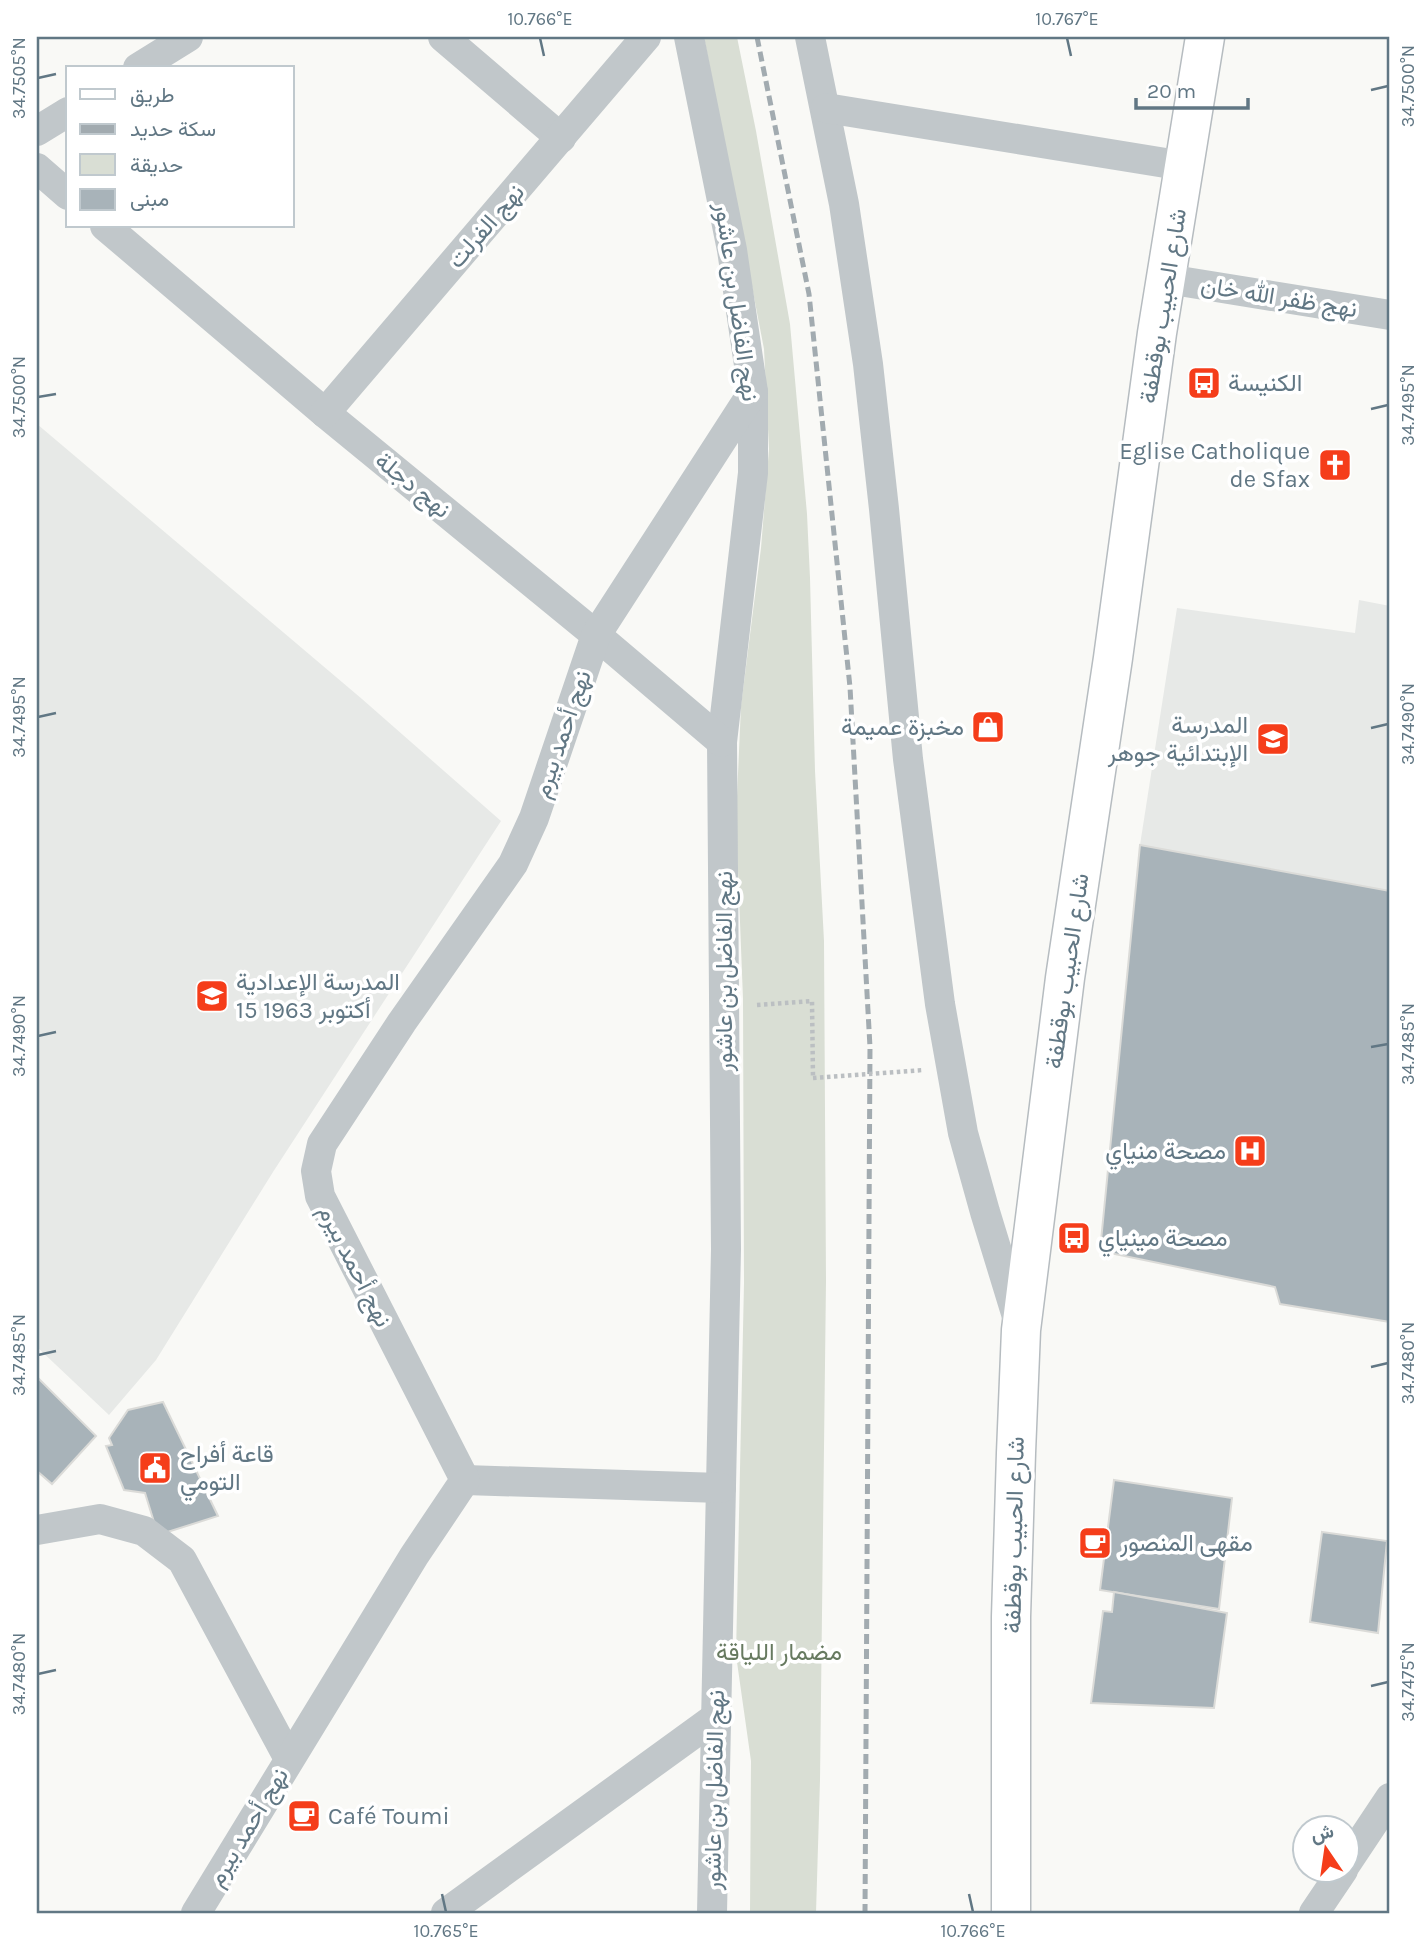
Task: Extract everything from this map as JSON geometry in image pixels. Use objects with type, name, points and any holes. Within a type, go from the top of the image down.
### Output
[{"type":"main road","name":"شارع الحبيب بوقطفة","points":[[1012,1913],[1011,1616],[1021,1330],[1065,978],[1113,658],[1157,333],[1205,37]]},
{"type":"street","points":[[141,66],[188,37]]},
{"type":"street","points":[[443,37],[561,138]]},
{"type":"street","name":"نهج الفرلت","points":[[325,413],[646,37]]},
{"type":"street","name":"نهج الفاضل بن عاشور","points":[[690,37],[732,250],[753,392],[752,473],[722,742],[726,1249],[712,1913]]},
{"type":"street","points":[[813,40],[844,204],[868,364],[908,759],[940,1004],[963,1133],[1021,1330]]},
{"type":"street","points":[[826,108],[1184,166]]},
{"type":"street","points":[[37,131],[66,113]]},
{"type":"street","points":[[37,168],[66,193]]},
{"type":"street","name":"نهج دجلة","points":[[107,228],[325,413],[722,742]]},
{"type":"street","name":"نهج ظفر الله خان","points":[[1167,279],[1390,315]]},
{"type":"street","name":"نهج أحمد بيرم","points":[[203,1910],[289,1759],[414,1556],[465,1480],[320,1196],[316,1171],[322,1144],[402,1022],[513,864],[534,818],[596,635],[753,392]]},
{"type":"street","points":[[465,1480],[721,1488]]},
{"type":"street","points":[[37,1530],[100,1519],[144,1531],[182,1560],[289,1759]]},
{"type":"street","points":[[446,1913],[715,1718]]},
{"type":"street","points":[[1360,1843],[1390,1798]]},
{"type":"street","points":[[1314,1913],[1334,1884]]},
{"type":"path","points":[[724,1008],[812,1001],[813,1078],[923,1070]]},
{"type":"shaded area","name":"المدرسة الإعدادية 15 أكتوبر 1963","points":[[37,424],[362,699],[501,821],[273,1172],[156,1360],[109,1415],[37,1347]]},
{"type":"shaded area","name":"المدرسة الإبتدائية جوهر","points":[[1359,600],[1390,606],[1390,891],[1140,845],[1177,608],[1355,633]]},
{"type":"green space","name":"مضمار اللياقة","points":[[704,37],[737,37],[790,324],[807,514],[815,771],[824,941],[826,1281],[816,1913],[750,1913],[751,1761],[736,1655],[744,1283],[743,999],[736,819],[741,706],[761,548],[769,449],[764,349]]},
{"type":"building","name":"مصحة منياي","points":[[1140,845],[1390,891],[1390,1322],[1280,1304],[1275,1287],[1100,1251]]},
{"type":"building","points":[[37,1377],[96,1436],[52,1484],[37,1471]]},
{"type":"building","name":"قاعة أفراح التومي","points":[[163,1402],[218,1516],[158,1535],[145,1493],[124,1490],[106,1446],[112,1445],[109,1438],[128,1410]]},
{"type":"building","points":[[1114,1480],[1232,1498],[1219,1609],[1100,1590]]},
{"type":"building","points":[[1322,1532],[1387,1541],[1378,1633],[1310,1622]]},
{"type":"building","points":[[1114,1592],[1227,1613],[1214,1708],[1091,1703],[1103,1611],[1112,1612]]},
{"type":"railway","points":[[757,37],[809,294],[850,687],[870,1047],[865,1913]]},
{"type":"place","name":"الكنيسة","points":[[1204,383]]},
{"type":"place","name":"Eglise Catholique de Sfax","points":[[1335,465]]},
{"type":"place","name":"مخبزة عميمة","points":[[988,727]]},
{"type":"place","name":"المدرسة الإبتدائية جوهر","points":[[1273,739]]},
{"type":"place","name":"المدرسة الإعدادية 15 أكتوبر 1963","points":[[212,996]]},
{"type":"place","name":"مصحة منياي","points":[[1250,1151]]},
{"type":"place","name":"مصحة مينياي","points":[[1074,1238]]},
{"type":"place","name":"قاعة أفراح التومي","points":[[155,1468]]},
{"type":"place","name":"مقهى المنصور","points":[[1095,1543]]},
{"type":"place","name":"Café Toumi","points":[[304,1816]]}]
